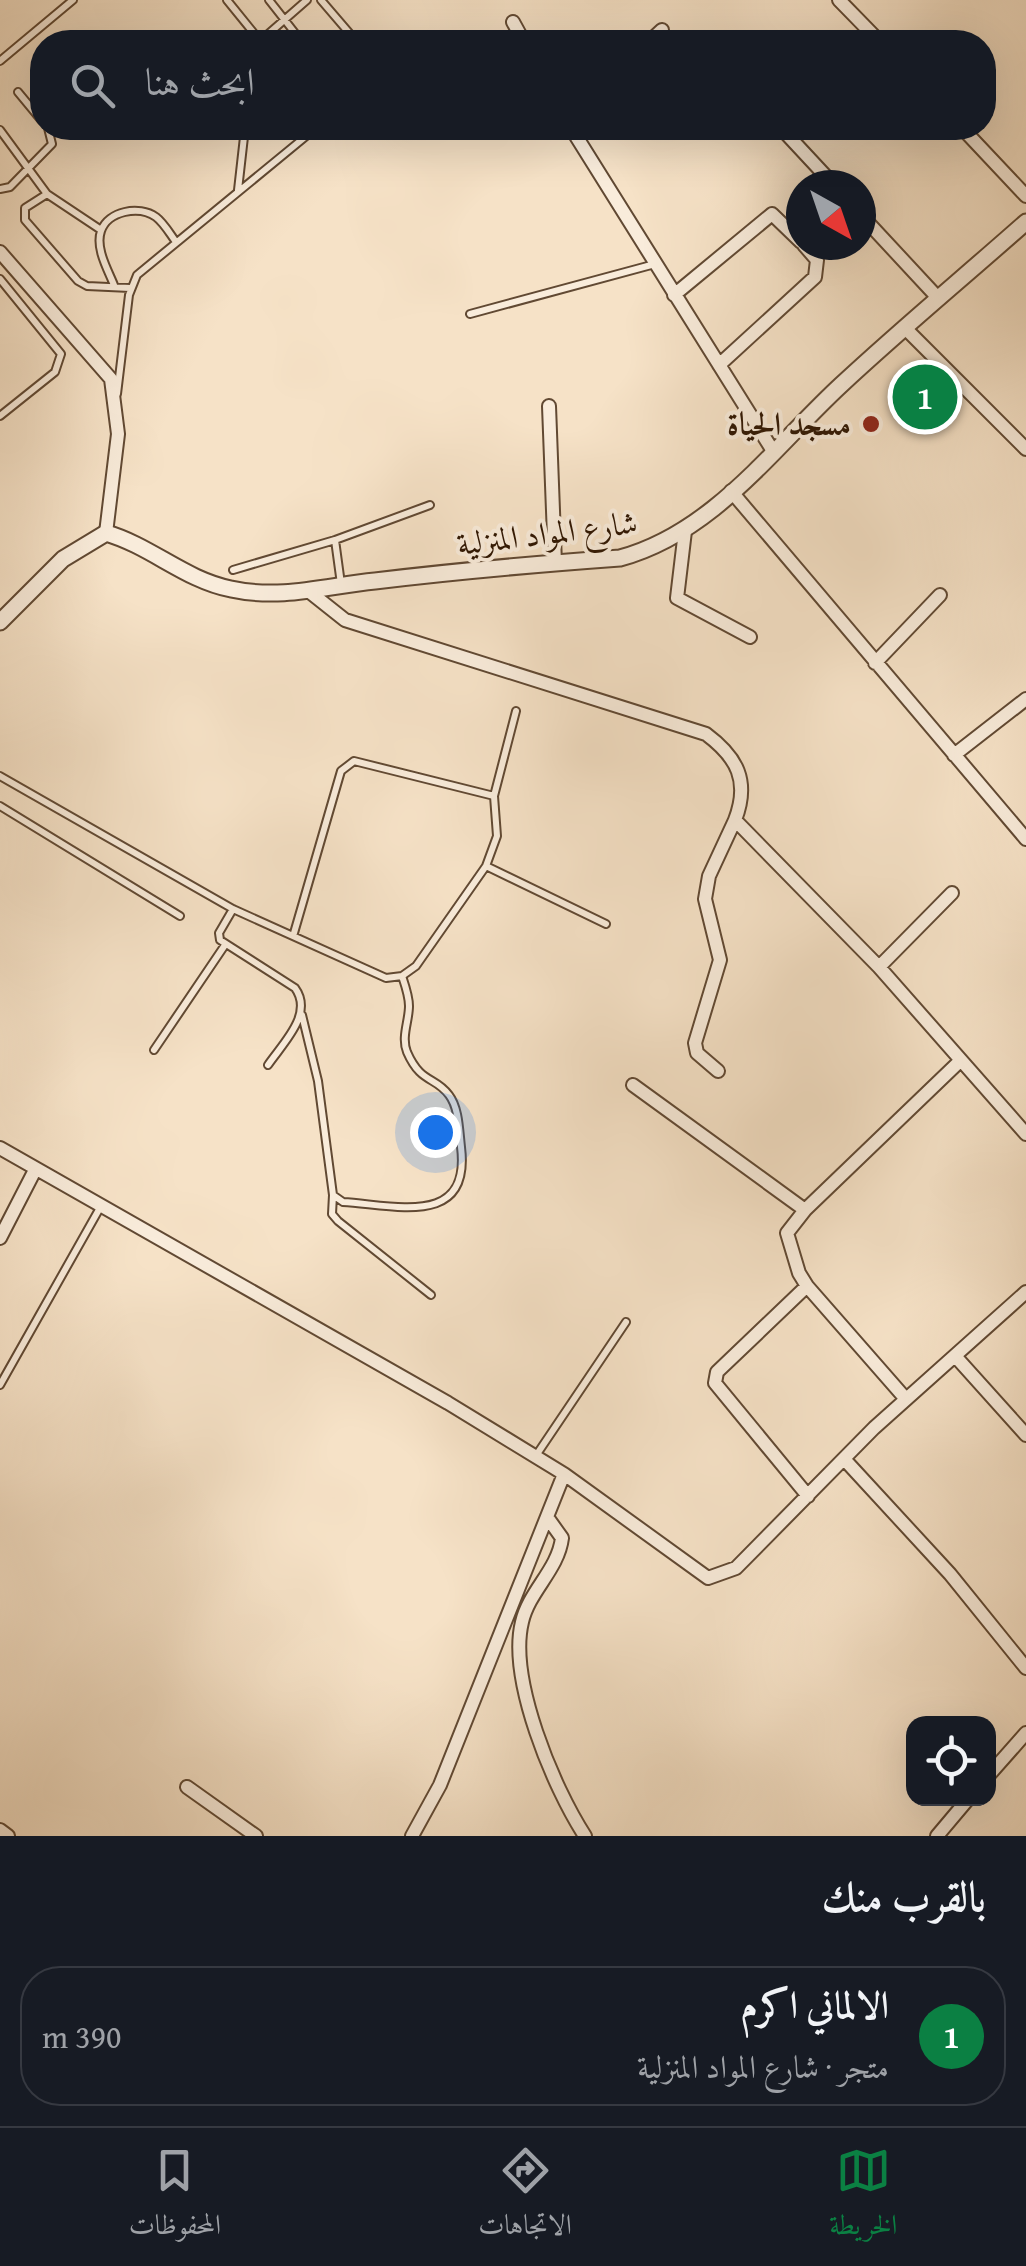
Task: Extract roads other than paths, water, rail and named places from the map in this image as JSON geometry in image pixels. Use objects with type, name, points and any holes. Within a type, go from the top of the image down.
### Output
[{"type":"street","points":[[839,0],[868,30]]},
{"type":"street","points":[[512,22],[517,30]]},
{"type":"street","points":[[578,140],[773,450]]},
{"type":"street","points":[[791,140],[820,170]]},
{"type":"street","points":[[973,140],[1026,196]]},
{"type":"street","points":[[674,295],[772,214],[786,228]]},
{"type":"street","name":"شارع المواد المنزلية","points":[[106,534],[140,543],[204,581],[234,590],[312,594],[341,585],[620,558],[651,550],[685,531],[731,491],[904,327],[1026,222]]},
{"type":"street","points":[[876,231],[939,299]]},
{"type":"street","points":[[0,252],[111,379],[116,398],[116,465],[106,534],[62,559],[0,622]]},
{"type":"street","points":[[718,365],[815,276],[817,260]]},
{"type":"street","points":[[904,327],[1026,449]]},
{"type":"street","points":[[549,406],[556,562]]},
{"type":"street","points":[[731,491],[1026,839]]},
{"type":"street","points":[[685,531],[676,598],[750,636]]},
{"type":"street","points":[[312,594],[344,620],[706,734],[727,749],[740,767],[741,803],[709,876],[705,899],[720,960],[696,1043],[697,1052],[718,1071]]},
{"type":"street","points":[[875,663],[940,595]]},
{"type":"street","points":[[954,755],[1026,698]]},
{"type":"street","points":[[734,820],[879,967],[1026,1134]]},
{"type":"street","points":[[879,967],[952,894]]},
{"type":"street","points":[[906,1398],[807,1286],[787,1233],[805,1210],[960,1061]]},
{"type":"street","points":[[633,1085],[805,1210]]},
{"type":"street","points":[[0,1148],[564,1474],[708,1578],[736,1568],[906,1398],[1026,1292]]},
{"type":"street","points":[[0,1238],[35,1170]]},
{"type":"street","points":[[807,1286],[717,1372],[715,1383],[808,1496]]},
{"type":"street","points":[[956,1357],[1026,1435]]},
{"type":"street","points":[[845,1460],[950,1574],[1026,1668]]},
{"type":"street","points":[[412,1836],[433,1801],[564,1474]]},
{"type":"street","points":[[547,1517],[562,1538],[560,1555],[522,1620],[517,1666],[542,1744],[584,1836]]},
{"type":"street","points":[[996,1767],[1026,1733]]},
{"type":"street","points":[[187,1788],[256,1836]]},
{"type":"street","points":[[936,1836],[962,1806]]},
{"type":"street","points":[[0,1830],[8,1836]]},
{"type":"lane","points":[[38,30],[73,0]]},
{"type":"lane","points":[[227,0],[251,30]]},
{"type":"lane","points":[[269,0],[292,30]]},
{"type":"lane","points":[[273,30],[307,0]]},
{"type":"lane","points":[[321,0],[347,30]]},
{"type":"lane","points":[[0,62],[30,37]]},
{"type":"lane","points":[[18,92],[30,106]]},
{"type":"lane","points":[[0,130],[48,194],[101,230]]},
{"type":"lane","points":[[0,189],[10,187],[52,144],[51,140]]},
{"type":"lane","points":[[238,192],[244,140]]},
{"type":"lane","points":[[116,398],[130,288],[137,275],[301,140]]},
{"type":"lane","points":[[48,194],[25,208],[25,220],[78,282],[130,288]]},
{"type":"lane","points":[[114,285],[100,244],[101,230],[126,210],[157,218],[176,242]]},
{"type":"lane","points":[[470,314],[656,264]]},
{"type":"lane","points":[[0,278],[62,354],[55,372],[0,416]]},
{"type":"lane","points":[[233,570],[335,540],[430,505]]},
{"type":"lane","points":[[335,540],[341,585]]},
{"type":"lane","points":[[0,776],[233,909],[294,933],[386,978],[402,976],[416,966],[486,866],[497,836],[494,796],[516,711]]},
{"type":"lane","points":[[294,933],[341,771],[354,761],[494,796]]},
{"type":"lane","points":[[0,806],[180,916]]},
{"type":"lane","points":[[486,866],[606,924]]},
{"type":"lane","points":[[233,909],[219,933],[225,945],[296,988],[302,997],[302,1015],[318,1081],[333,1195],[330,1204],[338,1221],[430,1295]]},
{"type":"lane","points":[[154,1050],[225,945]]},
{"type":"lane","points":[[333,1195],[343,1202],[427,1208],[446,1202],[459,1183],[462,1159],[456,1108],[444,1089],[428,1082],[417,1071],[404,1045],[410,1003],[402,976]]},
{"type":"lane","points":[[268,1064],[302,1015]]},
{"type":"lane","points":[[0,1385],[102,1205]]},
{"type":"lane","points":[[535,1457],[626,1322]]},
{"type":"place","name":"الالماني اكرم","points":[[925,397]]},
{"type":"place","name":"مسجد الحياة","points":[[871,424]]}]
